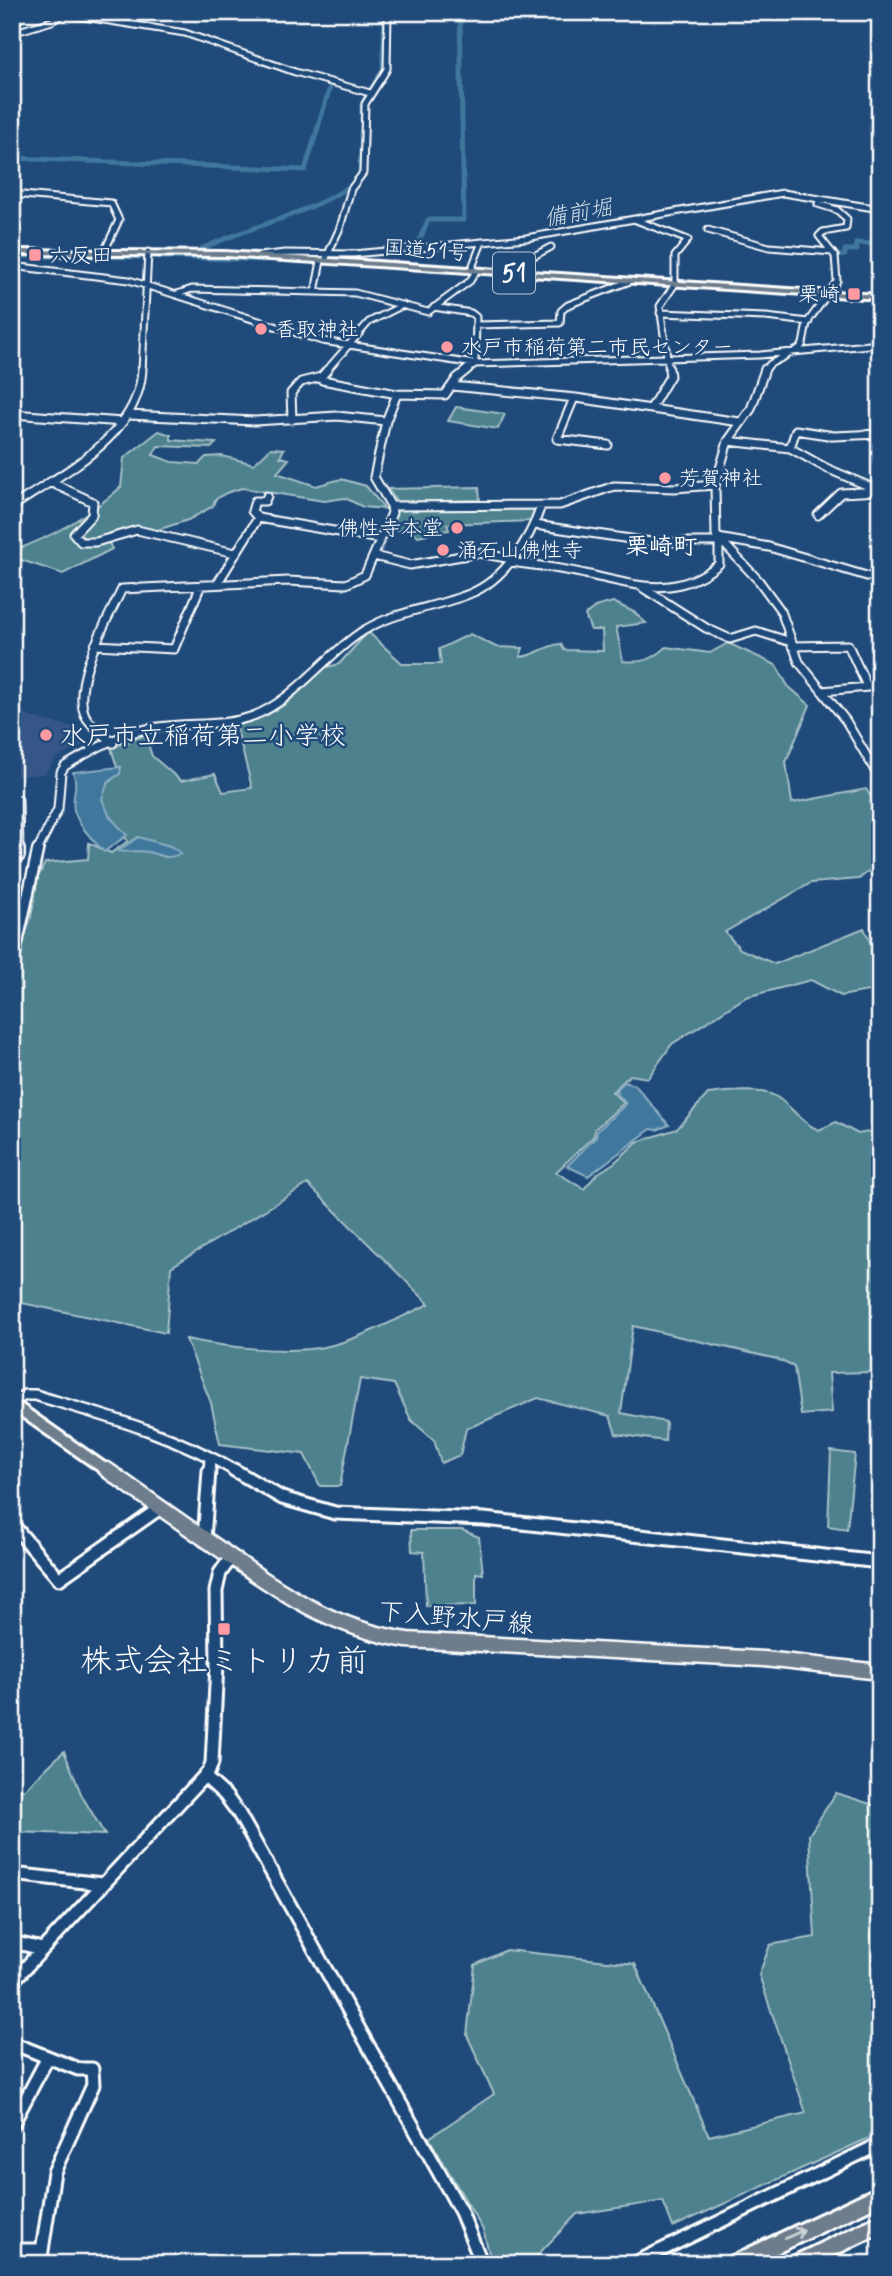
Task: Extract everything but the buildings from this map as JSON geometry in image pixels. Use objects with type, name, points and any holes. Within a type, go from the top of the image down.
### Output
[{"type":"highway","name":"国道51号","points":[[12,252],[149,252],[326,257],[473,271],[880,297]]},
{"type":"highway","points":[[734,2264],[880,2194]]},
{"type":"highway","points":[[796,2264],[880,2224]]},
{"type":"main road","name":"下入野水戸線","points":[[12,1403],[230,1559],[316,1614],[353,1629],[388,1637],[764,1659],[880,1672]]},
{"type":"street","points":[[315,292],[316,278],[351,189],[363,173],[365,104],[387,69],[388,12]]},
{"type":"street","points":[[12,33],[67,13],[186,33],[295,72],[370,93]]},
{"type":"street","points":[[326,257],[526,238],[637,221],[783,193],[880,209]]},
{"type":"street","points":[[12,194],[111,204],[119,220],[104,252]]},
{"type":"street","points":[[374,556],[410,565],[472,554],[494,554],[511,561],[590,575],[643,588],[679,587],[699,580],[719,564],[716,485],[728,441],[751,410],[762,373],[770,364],[794,352],[803,344],[809,322],[837,281],[832,252],[819,236],[823,232],[846,228],[847,219],[819,200]]},
{"type":"street","points":[[637,221],[688,240],[675,256],[675,284],[663,299],[660,313],[670,376],[651,408]]},
{"type":"street","points":[[708,230],[741,242],[783,250],[832,252]]},
{"type":"street","points":[[177,294],[183,290],[203,289],[355,293],[428,312],[470,281],[482,243]]},
{"type":"street","points":[[503,272],[551,247]]},
{"type":"street","points":[[12,507],[95,451],[125,418],[138,393],[142,375],[149,252]]},
{"type":"street","points":[[12,266],[98,275],[147,284],[303,335],[349,346],[475,364],[667,359],[880,344]]},
{"type":"street","points":[[476,325],[560,323],[561,312],[568,305],[630,281]]},
{"type":"street","points":[[292,420],[290,393],[301,382],[321,377],[369,322],[403,305]]},
{"type":"street","points":[[321,377],[323,380],[397,394],[440,397],[475,364],[476,317],[471,313],[434,307]]},
{"type":"street","points":[[660,313],[766,317],[809,322]]},
{"type":"street","points":[[452,386],[574,398],[740,422]]},
{"type":"street","points":[[113,743],[86,718],[83,710],[85,667],[122,590],[153,586],[288,581],[346,584],[365,575],[392,513],[391,506],[374,477],[386,421],[397,394]]},
{"type":"street","points":[[574,398],[557,439],[608,445]]},
{"type":"street","points":[[12,414],[255,421],[337,416],[386,421]]},
{"type":"street","points":[[790,448],[796,430],[834,436],[880,434]]},
{"type":"street","points":[[728,441],[790,448],[826,468],[880,491]]},
{"type":"street","points":[[50,482],[93,502],[92,515],[74,534],[81,542],[96,542],[137,530],[235,553]]},
{"type":"street","points":[[391,506],[541,506],[567,503],[614,486],[675,488],[716,485]]},
{"type":"street","points":[[818,515],[841,494],[880,491]]},
{"type":"street","points":[[267,496],[265,501],[255,502],[252,511],[258,518],[380,539]]},
{"type":"street","points":[[12,968],[32,887],[36,855],[58,809],[61,772],[65,766],[143,730],[228,723],[258,715],[283,699],[310,672],[325,664],[363,631],[411,610],[479,590],[511,561],[536,525],[541,506]]},
{"type":"street","points":[[217,584],[258,518]]},
{"type":"street","points":[[536,525],[588,531],[650,544],[719,541],[769,547],[880,580]]},
{"type":"street","points":[[719,541],[759,581],[781,611],[804,670],[852,729],[880,779]]},
{"type":"street","points":[[95,645],[174,649],[201,586]]},
{"type":"street","points":[[643,588],[706,628],[730,639],[756,631],[792,644],[848,646],[867,686]]},
{"type":"street","points":[[822,691],[880,686]]},
{"type":"street","points":[[12,801],[18,800],[16,856],[36,855]]},
{"type":"street","points":[[12,918],[24,918]]},
{"type":"street","points":[[12,1403],[25,1395],[35,1395],[161,1435],[210,1457],[284,1497],[312,1509],[348,1516],[474,1518],[880,1562]]},
{"type":"street","points":[[204,1540],[210,1457]]},
{"type":"street","points":[[12,1524],[58,1579],[160,1508]]},
{"type":"street","points":[[12,1982],[205,1777],[212,1763],[217,1665],[217,1581],[230,1559]]},
{"type":"street","points":[[205,1777],[239,1814],[461,2212],[482,2264]]},
{"type":"street","points":[[12,1874],[103,1884]]},
{"type":"street","points":[[12,1942],[43,1949]]},
{"type":"street","points":[[12,2043],[78,2069],[93,2069],[93,2085],[54,2172],[40,2257],[12,2250]]},
{"type":"street","points":[[12,2125],[48,2057]]},
{"type":"street","points":[[634,2264],[880,2144]]},
{"type":"shaded area","name":"水戸市立稲荷第二小学校","points":[[12,704],[30,717],[73,727],[87,743],[55,759],[45,774],[12,777]]},
{"type":"shaded area","points":[[121,767],[120,774],[108,782],[102,799],[110,817],[127,835],[104,852],[76,816],[73,805],[73,772]]},
{"type":"shaded area","points":[[138,837],[170,846],[181,853],[168,857],[144,851],[118,851]]},
{"type":"shaded area","points":[[624,1082],[635,1085],[669,1125],[657,1130],[651,1129],[588,1176],[567,1166],[596,1137],[597,1131],[626,1104],[615,1091]]},
{"type":"green space","points":[[456,407],[505,414],[498,429],[448,421]]},
{"type":"green space","points":[[159,431],[171,435],[171,440],[216,443],[211,448],[158,446],[153,455],[172,462],[199,464],[206,457],[222,456],[254,464],[271,448],[284,449],[280,457],[289,459],[277,473],[316,486],[341,479],[366,486],[385,509],[363,507],[345,498],[324,501],[242,488],[226,493],[215,500],[213,506],[188,520],[142,535],[125,530],[108,541],[112,549],[63,574],[12,557],[12,551],[70,524],[121,487],[124,458]]},
{"type":"green space","points":[[479,487],[480,500],[397,502],[388,489]]},
{"type":"green space","points":[[538,507],[532,521],[447,524],[449,530],[418,536],[413,532],[388,529],[397,508]]},
{"type":"green space","points":[[613,602],[634,612],[646,623],[616,627],[623,661],[646,660],[666,647],[710,653],[728,643],[776,665],[788,686],[810,705],[786,762],[792,803],[866,789],[880,811],[880,862],[859,879],[811,883],[725,932],[740,949],[775,964],[864,928],[873,948],[874,990],[841,996],[811,980],[746,997],[672,1044],[648,1078],[630,1075],[612,1092],[624,1103],[595,1129],[594,1136],[556,1172],[584,1189],[597,1174],[637,1142],[677,1129],[708,1094],[761,1092],[775,1096],[819,1130],[836,1122],[858,1134],[880,1130],[880,1384],[874,1372],[829,1373],[832,1412],[801,1415],[794,1367],[777,1359],[633,1326],[621,1413],[666,1422],[665,1441],[616,1434],[610,1416],[538,1398],[466,1429],[460,1455],[441,1463],[434,1440],[411,1420],[394,1384],[360,1379],[340,1486],[320,1486],[304,1454],[220,1444],[211,1403],[186,1339],[255,1349],[324,1347],[363,1334],[429,1304],[308,1184],[171,1267],[166,1333],[12,1301],[12,976],[31,917],[38,877],[45,863],[88,859],[89,843],[111,853],[128,841],[98,806],[103,788],[119,773],[111,748],[145,735],[152,756],[181,781],[215,774],[223,792],[252,788],[236,725],[267,715],[286,704],[323,668],[339,664],[368,632],[403,664],[441,664],[439,649],[470,634],[496,647],[523,648],[520,657],[561,644],[564,650],[603,651],[602,630],[591,630],[585,615],[595,607]]},
{"type":"green space","points":[[831,1451],[855,1454],[847,1529],[828,1526]]},
{"type":"green space","points":[[411,1530],[462,1530],[479,1537],[483,1574],[476,1573],[476,1605],[426,1606],[424,1552],[412,1551]]},
{"type":"green space","points":[[64,1751],[82,1796],[105,1835],[12,1832],[12,1784],[24,1790]]},
{"type":"green space","points":[[836,1793],[880,1807],[880,2133],[673,2227],[663,2201],[577,2214],[529,2264],[492,2264],[483,2230],[429,2138],[494,2094],[467,2035],[475,1965],[506,1950],[635,1964],[709,2136],[806,2113],[759,1975],[770,1945],[815,1937],[809,1835]]},
{"type":"waterway","points":[[105,20],[113,12]]},
{"type":"waterway","points":[[460,12],[461,67]]},
{"type":"waterway","points":[[383,56],[385,16]]},
{"type":"waterway","points":[[370,90],[383,70],[383,58]]},
{"type":"waterway","points":[[417,246],[428,220],[464,220],[461,69]]},
{"type":"waterway","points":[[319,123],[331,84],[321,81]]},
{"type":"waterway","points":[[362,125],[362,105],[367,94]]},
{"type":"waterway","points":[[12,158],[305,170],[319,124]]},
{"type":"waterway","points":[[360,173],[362,126]]},
{"type":"waterway","points":[[201,249],[301,211],[356,182]]},
{"type":"waterway","name":"備前堀","points":[[605,226],[754,201]]},
{"type":"waterway","points":[[838,256],[845,255],[845,250],[857,250],[856,243],[880,244]]},
{"type":"waterway","name":"備前堀","points":[[12,256],[140,257]]},
{"type":"waterway","name":"備前堀","points":[[160,257],[267,260]]},
{"type":"place","name":"六反田","points":[[35,255]]},
{"type":"place","name":"栗崎","points":[[854,294]]},
{"type":"place","name":"香取神社","points":[[261,329]]},
{"type":"place","name":"水戸市稲荷第二市民センター","points":[[447,347]]},
{"type":"place","name":"芳賀神社","points":[[665,478]]},
{"type":"place","name":"佛性寺本堂","points":[[457,528]]},
{"type":"place","name":"涌石山佛性寺","points":[[443,550]]},
{"type":"place","name":"水戸市立稲荷第二小学校","points":[[46,735]]},
{"type":"place","name":"株式会社ミトリカ前","points":[[224,1629]]},
{"type":"district","name":"栗崎町","points":[[661,546]]}]
